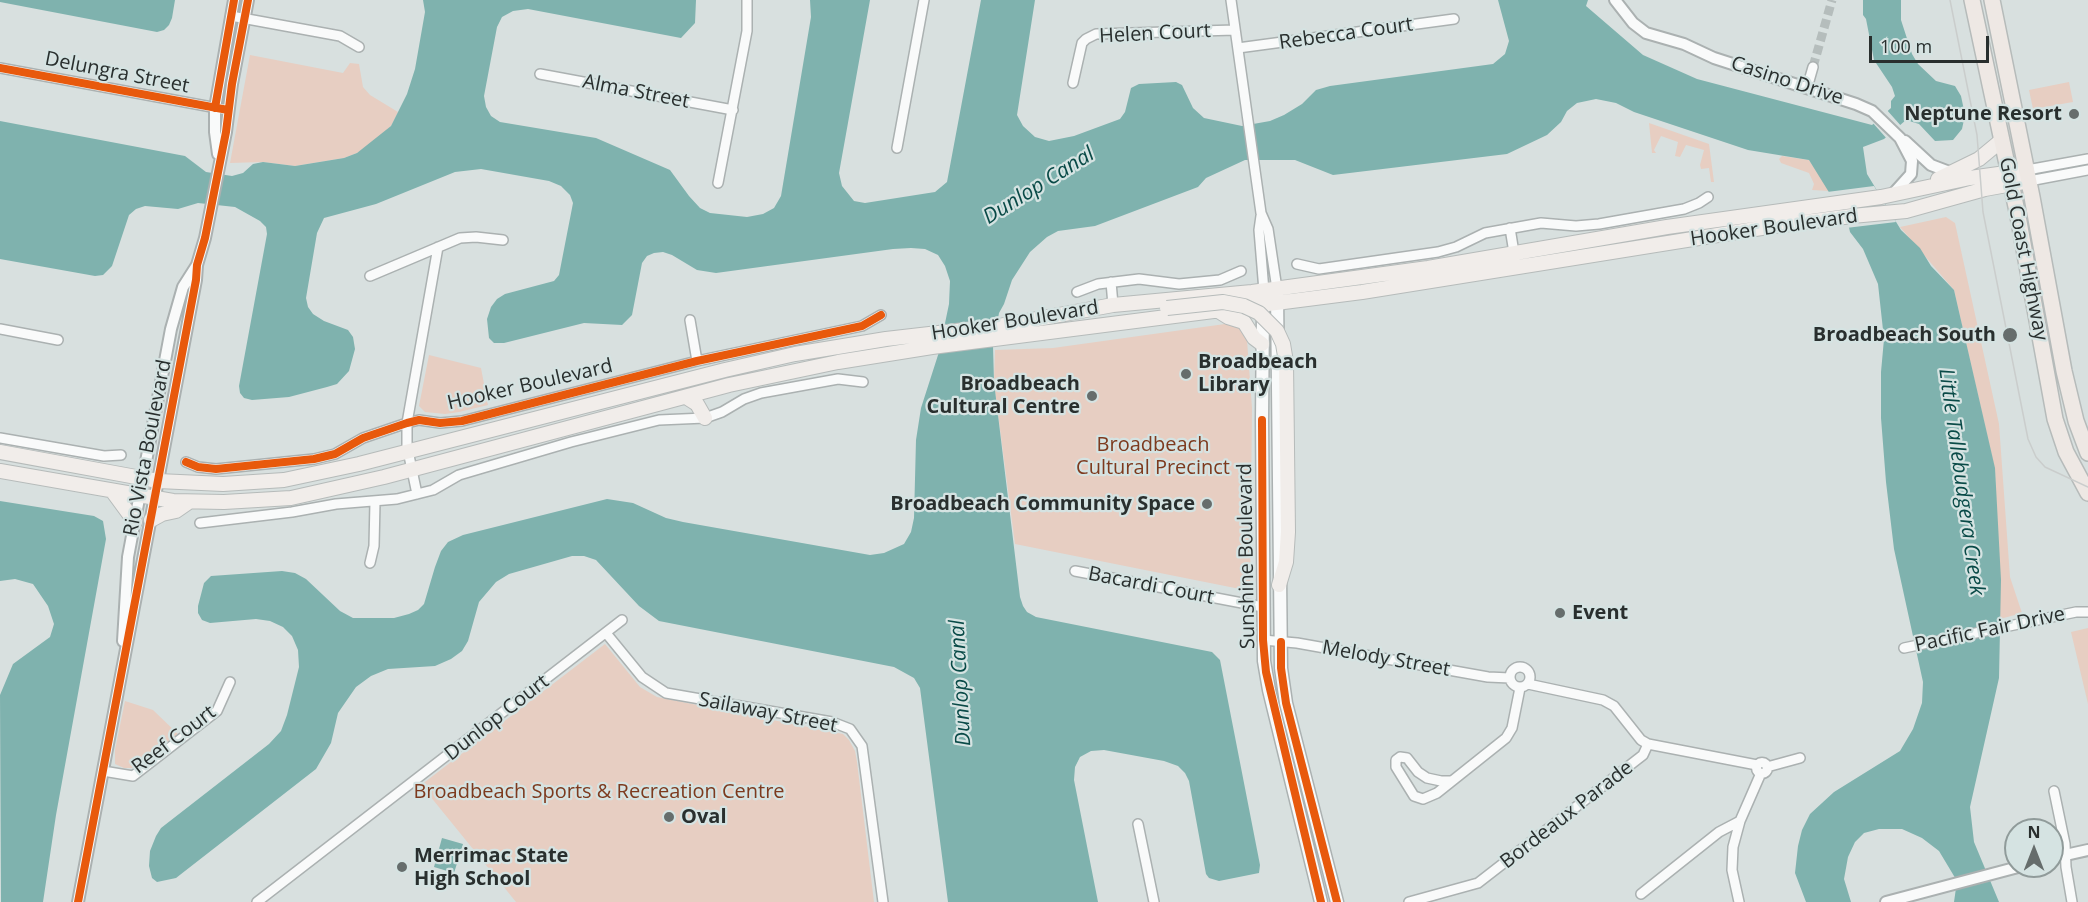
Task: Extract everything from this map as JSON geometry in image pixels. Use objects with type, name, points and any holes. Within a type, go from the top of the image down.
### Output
[{"type":"highway","name":"Gold Coast Highway","points":[[1972,0],[2010,178],[2055,419],[2061,441],[2088,493]]},
{"type":"highway","name":"Gold Coast Highway","points":[[1992,0],[2066,380],[2076,421],[2087,450]]},
{"type":"main road","points":[[1919,188],[1988,153],[2002,140]]},
{"type":"main road","name":"Hooker Boulevard","points":[[0,452],[158,481],[223,484],[284,480],[328,472],[762,361],[857,343],[935,340],[1263,305],[1273,294],[1919,188],[2028,176]]},
{"type":"main road","name":"Hooker Boulevard","points":[[1000,332],[1071,313],[1113,305],[1273,294],[1362,292],[1662,243],[1836,218],[1890,214],[1912,210],[1980,190],[2010,178]]},
{"type":"main road","name":"Sunshine Boulevard","points":[[1273,294],[1281,668],[1286,703],[1336,902]]},
{"type":"main road","points":[[1071,313],[1094,316],[1223,302],[1237,304],[1259,313],[1277,331],[1283,344],[1286,362],[1288,483],[1287,556],[1279,585]]},
{"type":"main road","name":"Sunshine Boulevard","points":[[1263,305],[1263,640],[1269,690],[1322,902]]},
{"type":"main road","points":[[1219,311],[1228,317],[1244,322],[1254,338],[1262,344]]},
{"type":"main road","name":"Hooker Boulevard","points":[[0,471],[113,492],[189,502],[291,498],[330,491],[412,470],[687,396],[935,340]]},
{"type":"main road","points":[[705,417],[709,391]]},
{"type":"main road","points":[[687,396],[697,404],[705,417]]},
{"type":"main road","points":[[113,492],[135,522]]},
{"type":"main road","points":[[151,520],[162,514],[176,511],[189,502]]},
{"type":"street","name":"Rio Vista Boulevard","points":[[219,161],[214,108],[234,0]]},
{"type":"street","name":"Rio Vista Boulevard","points":[[78,902],[197,265],[226,132],[248,0]]},
{"type":"street","points":[[718,183],[747,31],[747,0]]},
{"type":"street","points":[[897,148],[924,0]]},
{"type":"street","name":"Sunshine Boulevard","points":[[1231,0],[1261,213],[1268,229],[1273,294]]},
{"type":"street","name":"Casino Drive","points":[[1615,0],[1633,23],[1646,33],[1684,44],[1714,58],[1856,104],[1878,116],[1899,137],[1912,161],[1913,169],[1908,179],[1887,195]]},
{"type":"street","points":[[231,16],[340,36],[359,47]]},
{"type":"street","name":"Rebecca Court","points":[[1238,48],[1454,19]]},
{"type":"street","name":"Helen Court","points":[[1073,83],[1082,43],[1096,34],[1235,30]]},
{"type":"street","name":"Delungra Street","points":[[0,68],[228,110]]},
{"type":"street","points":[[1807,88],[1813,68]]},
{"type":"street","name":"Alma Street","points":[[540,74],[733,110]]},
{"type":"street","points":[[1899,137],[1931,165],[1952,173]]},
{"type":"street","points":[[2028,176],[2088,159]]},
{"type":"street","points":[[2028,176],[2088,170]]},
{"type":"street","name":"Hooker Boulevard","points":[[1297,264],[1319,269],[1438,252],[1485,233],[1541,223],[1576,226],[1599,224],[1684,209],[1708,197]]},
{"type":"street","points":[[1510,228],[1517,268]]},
{"type":"street","points":[[370,276],[460,238],[503,240]]},
{"type":"street","points":[[417,494],[408,452],[406,423],[438,247]]},
{"type":"street","name":"Rio Vista Boulevard","points":[[122,669],[126,578],[142,478],[171,329],[183,287],[197,265]]},
{"type":"street","name":"Hooker Boulevard","points":[[1077,292],[1090,286],[1139,279],[1185,284],[1220,280],[1241,271]]},
{"type":"street","name":"Hooker Boulevard","points":[[1111,282],[1113,305]]},
{"type":"street","name":"Hooker Boulevard","points":[[186,462],[198,467],[216,469],[314,459],[335,453],[363,438],[406,423],[419,420],[440,423],[462,421],[697,361],[862,326],[881,315]]},
{"type":"street","points":[[690,320],[697,361]]},
{"type":"street","points":[[0,329],[58,340]]},
{"type":"street","points":[[200,523],[292,512],[336,504],[375,502],[417,494],[434,490],[459,475],[571,442],[659,420],[694,420],[705,417],[722,412],[744,399],[761,393],[838,379],[863,381]]},
{"type":"street","points":[[0,438],[104,456],[121,455]]},
{"type":"street","points":[[370,563],[375,546],[375,502]]},
{"type":"street","name":"Bacardi Court","points":[[1075,571],[1263,607]]},
{"type":"street","name":"Pacific Fair Drive","points":[[2076,612],[2088,605]]},
{"type":"street","name":"Pacific Fair Drive","points":[[1908,647],[2076,612],[2088,612]]},
{"type":"street","name":"Dunlop Court","points":[[257,902],[622,620]]},
{"type":"street","name":"Sailaway Street","points":[[606,633],[642,677],[666,693],[832,722],[850,729],[862,746],[883,902]]},
{"type":"street","name":"Melody Street","points":[[1263,640],[1488,677],[1510,678]]},
{"type":"street","points":[[1450,781],[1427,778],[1418,772],[1407,758],[1400,757],[1396,760],[1396,767],[1414,796],[1424,799],[1437,793],[1506,738],[1512,728],[1524,686],[1530,675],[1524,668],[1515,668],[1511,672],[1512,684],[1524,686],[1603,700],[1614,706],[1641,740],[1648,744]]},
{"type":"street","name":"Reef Court","points":[[103,771],[133,776],[217,711],[230,682]]},
{"type":"street","name":"Bordeaux Parade","points":[[1409,902],[1442,898],[1478,884],[1642,755],[1648,744],[1762,768]]},
{"type":"street","points":[[1739,902],[1732,870],[1733,846],[1740,820],[1762,768],[1800,758]]},
{"type":"street","points":[[2054,791],[2065,844],[2072,902]]},
{"type":"street","points":[[1641,894],[1719,832],[1740,820]]},
{"type":"street","points":[[1138,824],[1154,902]]},
{"type":"street","points":[[2065,855],[2088,850]]},
{"type":"street","points":[[1886,902],[1902,900],[2004,871]]},
{"type":"green space","points":[[250,55],[343,73],[350,63],[359,64],[363,87],[370,95],[398,112],[391,126],[375,141],[357,153],[344,158],[295,166],[263,162],[230,163]]},
{"type":"green space","points":[[2069,82],[2073,102],[2033,109],[2029,90]]},
{"type":"green space","points":[[1649,123],[1709,144],[1714,182],[1711,182],[1709,168],[1701,169],[1704,150],[1686,145],[1680,157],[1675,156],[1678,142],[1661,136],[1654,150],[1656,153],[1652,153]]},
{"type":"green space","points":[[1782,156],[1809,160],[1830,191],[1812,190],[1814,184],[1809,173],[1781,163],[1779,159]]},
{"type":"green space","points":[[1946,217],[1955,223],[1999,424],[2010,577],[2022,613],[2000,619],[1995,470],[1954,290],[1900,227]]},
{"type":"green space","name":"Broadbeach Cultural Precinct","points":[[1232,323],[1239,326],[1247,340],[1252,408],[1250,591],[1015,544],[994,383],[995,350],[1053,348]]},
{"type":"green space","points":[[429,355],[481,368],[488,405],[445,414],[425,412],[419,406]]},
{"type":"green space","points":[[2088,628],[2088,704],[2071,632]]},
{"type":"green space","name":"Broadbeach Sports & Recreation Centre","points":[[605,644],[640,687],[657,697],[843,734],[855,751],[874,902],[516,902],[421,785]]},
{"type":"green space","points":[[125,701],[153,710],[179,735],[134,768],[124,768],[115,764],[115,750]]},
{"type":"water","points":[[0,0],[175,0],[169,25],[157,32],[0,2]]},
{"type":"water","points":[[423,0],[696,0],[695,23],[681,38],[528,9],[513,11],[502,17],[497,27],[484,96],[486,107],[491,116],[500,122],[596,138],[670,170],[700,208],[710,213],[747,217],[763,214],[774,208],[781,196],[811,17],[810,0],[870,0],[839,173],[842,186],[854,201],[865,203],[935,192],[947,182],[981,0],[1035,0],[1017,115],[1023,126],[1035,137],[1049,141],[1074,136],[1120,119],[1125,112],[1131,88],[1139,84],[1176,82],[1182,85],[1193,108],[1204,118],[1242,126],[1270,121],[1284,115],[1302,104],[1316,90],[1330,86],[1493,64],[1505,54],[1509,41],[1498,0],[1588,0],[1586,6],[1643,55],[1697,79],[1872,125],[1891,108],[1891,101],[1895,96],[1892,87],[1874,60],[1866,19],[1863,15],[1863,0],[1901,0],[1901,20],[1912,54],[1918,64],[1936,81],[1955,86],[1961,96],[1965,115],[1962,129],[1953,140],[1935,141],[1919,124],[1906,120],[1884,139],[1863,147],[1867,174],[1901,230],[1920,248],[1931,266],[1954,290],[1995,468],[2001,580],[1999,678],[1970,807],[1974,842],[1999,902],[1954,902],[1957,881],[1939,851],[1922,838],[1902,829],[1879,829],[1864,833],[1855,842],[1848,857],[1844,879],[1851,902],[1806,902],[1795,873],[1802,830],[1810,814],[1834,792],[1900,751],[1913,729],[1922,703],[1923,682],[1894,549],[1886,482],[1881,418],[1884,339],[1878,284],[1863,249],[1850,232],[1848,223],[1809,160],[1748,150],[1634,112],[1616,103],[1596,99],[1577,103],[1567,111],[1561,122],[1547,135],[1507,154],[1333,175],[1295,160],[1245,160],[1206,178],[1198,187],[1095,226],[1058,231],[1047,237],[1030,252],[1012,280],[999,313],[993,346],[994,382],[1020,597],[1023,606],[1027,612],[1036,617],[1212,652],[1220,660],[1260,865],[1259,873],[1219,881],[1209,878],[1206,874],[1189,781],[1178,766],[1164,761],[1104,750],[1091,751],[1080,757],[1075,767],[1074,780],[1098,902],[948,902],[920,688],[914,678],[894,667],[659,621],[639,606],[596,560],[584,556],[572,556],[509,574],[496,582],[479,602],[468,641],[462,651],[451,659],[435,666],[388,669],[371,676],[356,687],[338,713],[331,743],[316,769],[176,878],[157,882],[152,878],[149,866],[150,851],[161,828],[269,744],[281,731],[299,667],[298,650],[292,636],[283,627],[270,621],[256,619],[210,623],[202,620],[198,613],[198,606],[204,583],[211,576],[282,571],[295,573],[306,579],[340,611],[353,618],[394,618],[418,610],[424,604],[441,551],[448,542],[463,535],[607,499],[633,503],[666,518],[683,522],[870,555],[884,553],[904,544],[911,532],[914,518],[916,440],[921,408],[939,352],[949,304],[950,281],[945,266],[938,255],[925,249],[893,249],[716,273],[697,270],[663,252],[654,253],[647,256],[642,263],[632,315],[622,325],[584,323],[504,343],[494,343],[489,338],[487,319],[497,299],[505,294],[554,281],[559,275],[573,203],[570,195],[561,186],[549,181],[481,169],[455,172],[376,204],[324,218],[317,233],[306,298],[313,314],[348,330],[353,337],[355,349],[349,371],[337,384],[327,387],[289,397],[252,400],[244,398],[239,386],[267,234],[266,227],[260,221],[235,207],[198,203],[178,209],[145,206],[136,209],[129,215],[112,266],[103,275],[95,276],[0,259],[0,121],[185,156],[206,172],[232,176],[243,173],[253,164],[263,162],[295,166],[344,158],[357,153],[391,126],[407,94],[415,69],[425,12]]},
{"type":"water","points":[[0,501],[94,516],[103,521],[106,539],[56,815],[43,902],[1,902],[0,695],[13,664],[50,637],[54,624],[48,606],[33,584],[15,579],[0,581]]},
{"type":"water","points":[[442,838],[463,844],[454,873],[434,867]]},
{"type":"pier","points":[[1886,109],[1902,127],[1888,140],[1872,122]]},
{"type":"pier","points":[[1874,186],[1896,222],[1846,228],[1827,192]]},
{"type":"tunnel","points":[[1813,67],[1832,0]]},
{"type":"tram line","points":[[1950,0],[1977,135],[1983,212],[2028,439],[2036,457],[2045,467],[2088,487]]},
{"type":"cycle path","points":[[215,108],[234,0]]},
{"type":"cycle path","points":[[78,902],[197,265],[205,238],[226,132],[232,84],[248,0]]},
{"type":"cycle path","points":[[0,68],[228,110]]},
{"type":"cycle path","points":[[186,462],[198,467],[216,469],[314,459],[335,454],[363,438],[407,423],[419,420],[440,423],[462,421],[697,361],[862,326],[881,315]]},
{"type":"cycle path","points":[[1262,420],[1263,640],[1266,672],[1321,902]]},
{"type":"cycle path","points":[[1281,642],[1281,668],[1286,703],[1337,902]]},
{"type":"place","name":"Neptune Resort","points":[[2074,114]]},
{"type":"place","name":"Broadbeach South","points":[[2010,335]]},
{"type":"place","name":"Broadbeach Library","points":[[1186,374]]},
{"type":"place","name":"Broadbeach Cultural Centre","points":[[1092,396]]},
{"type":"place","name":"Broadbeach Community Space","points":[[1207,504]]},
{"type":"place","name":"Event","points":[[1560,613]]},
{"type":"place","name":"Oval","points":[[669,817]]},
{"type":"place","name":"Merrimac State High School","points":[[402,867]]},
{"type":"water label","name":"Dunlop Canal","points":[[1039,186]]},
{"type":"water label","name":"Little Tallebudgera Creek","points":[[1961,482]]},
{"type":"water label","name":"Dunlop Canal","points":[[961,683]]}]
